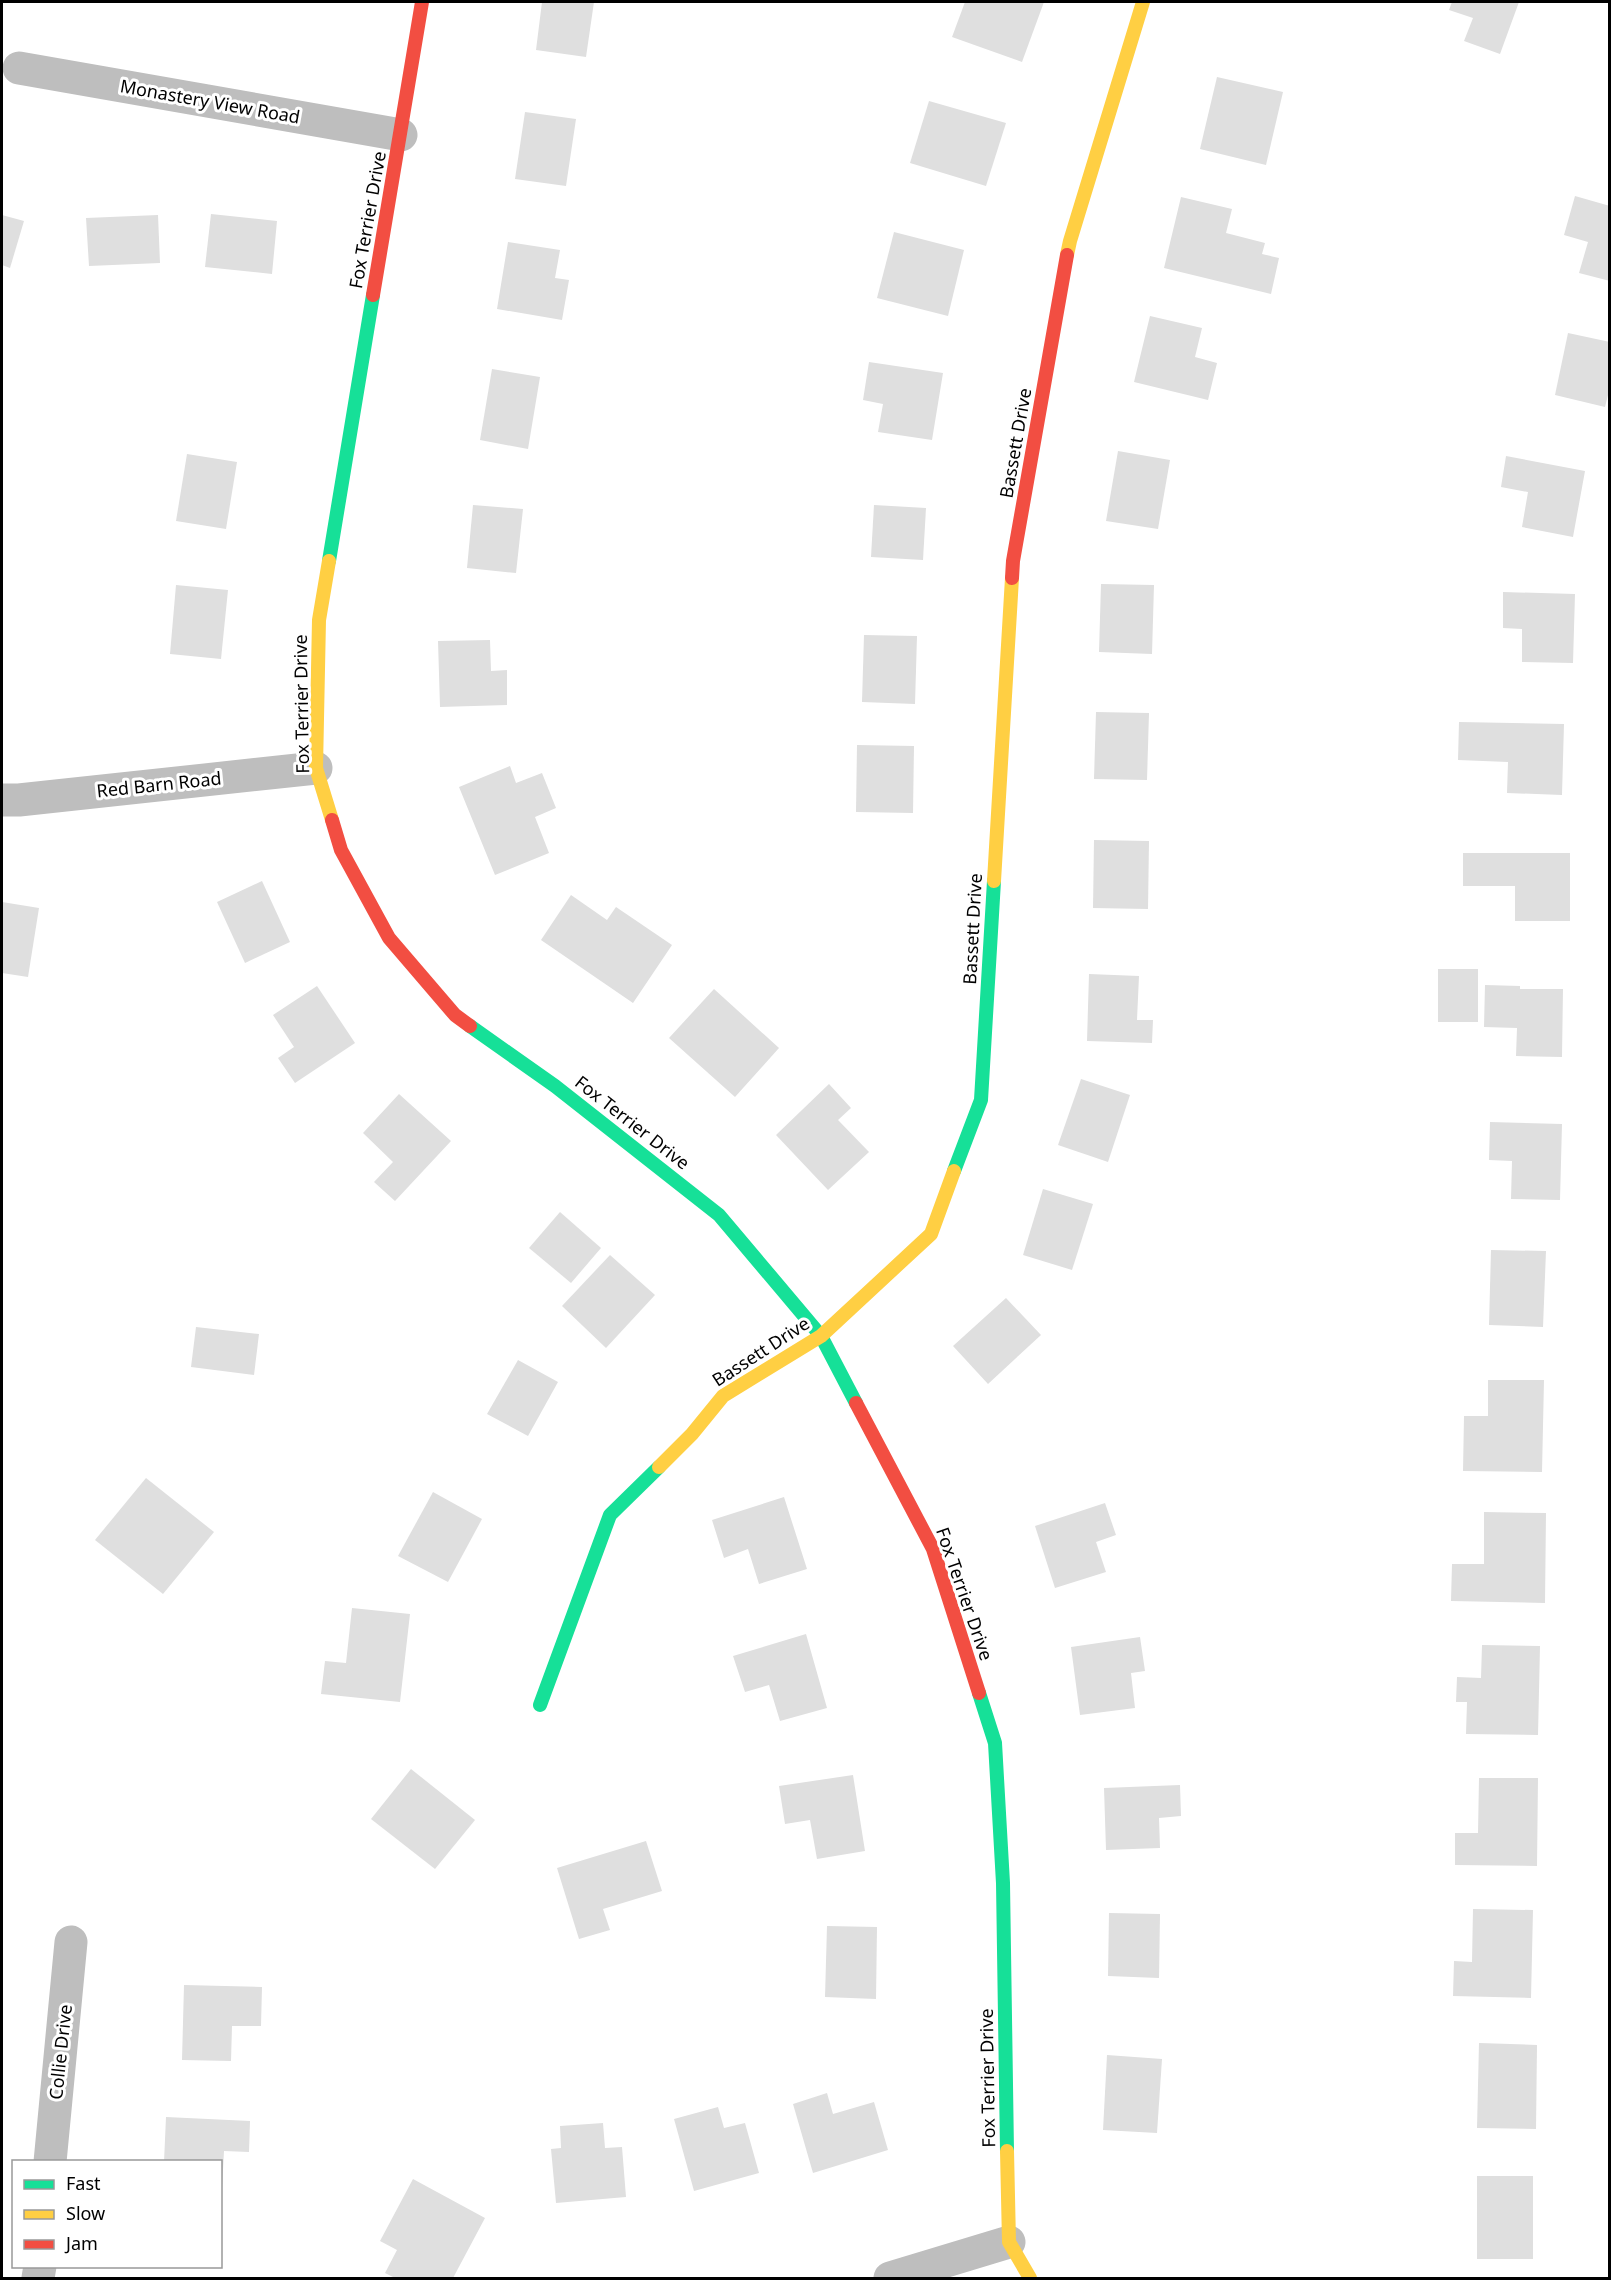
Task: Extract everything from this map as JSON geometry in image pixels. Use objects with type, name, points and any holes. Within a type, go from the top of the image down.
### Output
[{"type":"street","name":"Fox Terrier Drive","points":[[422,2],[319,620],[316,768],[341,850],[388,938],[455,1016],[555,1086],[719,1215],[821,1336],[933,1549],[995,1743],[1003,1883],[1009,2242],[1030,2278]]},
{"type":"street","name":"Bassett Drive","points":[[540,1705],[610,1515],[692,1434],[723,1396],[821,1336],[931,1234],[981,1100],[1013,561],[1070,241],[1143,2]]},
{"type":"street","name":"Monastery View Road","points":[[19,68],[401,135]]},
{"type":"street","name":"Red Barn Road","points":[[2,800],[20,800],[316,768]]},
{"type":"street","name":"Collie Drive","points":[[50,2160],[71,1942]]},
{"type":"street","points":[[890,2278],[1009,2242]]},
{"type":"building","points":[[542,2],[594,2],[586,57],[536,50]]},
{"type":"building","points":[[965,2],[1044,2],[1022,62],[952,37]]},
{"type":"building","points":[[1452,2],[1519,2],[1500,54],[1464,41],[1473,18],[1449,10]]},
{"type":"building","points":[[1217,77],[1283,92],[1266,165],[1200,149]]},
{"type":"building","points":[[929,101],[1006,123],[986,186],[910,163]]},
{"type":"building","points":[[525,112],[576,119],[566,186],[515,179]]},
{"type":"building","points":[[1575,196],[1610,206],[1610,281],[1579,273],[1588,242],[1564,235]]},
{"type":"building","points":[[1181,197],[1232,209],[1226,233],[1265,243],[1262,254],[1279,258],[1271,294],[1164,268]]},
{"type":"building","points":[[211,214],[277,221],[272,274],[205,267]]},
{"type":"building","points":[[2,215],[24,221],[10,268],[2,265]]},
{"type":"building","points":[[158,215],[160,263],[89,266],[86,218]]},
{"type":"building","points":[[894,232],[964,250],[948,316],[877,298]]},
{"type":"building","points":[[508,242],[560,250],[555,278],[569,280],[562,320],[497,309]]},
{"type":"building","points":[[1150,316],[1202,328],[1195,357],[1217,363],[1208,400],[1134,382]]},
{"type":"building","points":[[1568,333],[1610,342],[1610,387],[1605,407],[1555,395]]},
{"type":"building","points":[[869,362],[943,373],[932,440],[878,432],[883,404],[863,400]]},
{"type":"building","points":[[492,369],[540,377],[528,449],[480,440]]},
{"type":"building","points":[[1118,451],[1170,460],[1158,529],[1106,521]]},
{"type":"building","points":[[187,454],[237,462],[226,529],[176,521]]},
{"type":"building","points":[[1506,456],[1585,471],[1573,537],[1522,527],[1528,492],[1501,487]]},
{"type":"building","points":[[473,505],[523,509],[516,573],[467,568]]},
{"type":"building","points":[[874,505],[926,508],[923,560],[871,557]]},
{"type":"building","points":[[1101,584],[1154,585],[1152,654],[1099,652]]},
{"type":"building","points":[[176,585],[228,590],[221,659],[170,654]]},
{"type":"building","points":[[1503,592],[1575,594],[1573,663],[1522,662],[1522,629],[1503,628]]},
{"type":"building","points":[[864,635],[917,636],[915,704],[862,702]]},
{"type":"building","points":[[490,640],[491,671],[507,670],[507,705],[440,707],[438,641]]},
{"type":"building","points":[[1096,712],[1149,713],[1147,780],[1094,779]]},
{"type":"building","points":[[1459,722],[1564,724],[1562,795],[1507,793],[1508,762],[1458,760]]},
{"type":"building","points":[[857,745],[914,746],[913,813],[856,812]]},
{"type":"building","points":[[510,766],[516,783],[542,773],[556,808],[535,817],[549,853],[495,875],[459,787]]},
{"type":"building","points":[[1094,840],[1149,841],[1148,909],[1093,908]]},
{"type":"building","points":[[1463,853],[1570,853],[1570,921],[1515,921],[1515,886],[1463,886]]},
{"type":"building","points":[[262,881],[290,942],[245,963],[217,902]]},
{"type":"building","points":[[571,895],[607,920],[616,907],[672,945],[633,1003],[541,940]]},
{"type":"building","points":[[2,902],[39,908],[28,977],[2,973]]},
{"type":"building","points":[[1438,969],[1478,969],[1478,1022],[1438,1022]]},
{"type":"building","points":[[1089,974],[1139,976],[1137,1020],[1153,1020],[1152,1043],[1087,1041]]},
{"type":"building","points":[[1485,985],[1520,986],[1520,989],[1563,989],[1562,1057],[1516,1056],[1517,1028],[1484,1027]]},
{"type":"building","points":[[317,986],[355,1043],[295,1083],[278,1058],[294,1047],[273,1015]]},
{"type":"building","points":[[714,989],[779,1048],[735,1097],[669,1038]]},
{"type":"building","points":[[1081,1079],[1130,1095],[1108,1162],[1058,1145]]},
{"type":"building","points":[[829,1084],[851,1108],[838,1120],[869,1152],[828,1190],[776,1135]]},
{"type":"building","points":[[399,1094],[451,1141],[395,1201],[374,1182],[393,1162],[363,1133]]},
{"type":"building","points":[[1490,1122],[1562,1124],[1560,1200],[1511,1199],[1512,1161],[1489,1160]]},
{"type":"building","points":[[1043,1189],[1093,1204],[1072,1270],[1023,1255]]},
{"type":"building","points":[[560,1212],[601,1248],[571,1283],[529,1248]]},
{"type":"building","points":[[1491,1250],[1546,1251],[1543,1327],[1489,1325]]},
{"type":"building","points":[[610,1255],[655,1295],[606,1348],[562,1306]]},
{"type":"building","points":[[1006,1298],[1041,1335],[988,1384],[953,1346]]},
{"type":"building","points":[[196,1327],[259,1334],[254,1375],[191,1367]]},
{"type":"building","points":[[518,1360],[558,1382],[528,1436],[487,1414]]},
{"type":"building","points":[[1488,1380],[1544,1380],[1542,1472],[1463,1471],[1464,1416],[1488,1416]]},
{"type":"building","points":[[146,1478],[214,1532],[163,1594],[95,1540]]},
{"type":"building","points":[[433,1492],[482,1519],[448,1582],[398,1556]]},
{"type":"building","points":[[784,1497],[807,1569],[759,1584],[748,1549],[724,1558],[712,1520]]},
{"type":"building","points":[[1105,1503],[1116,1535],[1096,1542],[1106,1572],[1055,1588],[1035,1526]]},
{"type":"building","points":[[1484,1512],[1546,1513],[1545,1603],[1451,1601],[1452,1564],[1484,1564]]},
{"type":"building","points":[[352,1608],[410,1614],[400,1702],[321,1694],[325,1661],[346,1663]]},
{"type":"building","points":[[806,1634],[827,1708],[780,1721],[769,1685],[745,1692],[733,1656]]},
{"type":"building","points":[[1140,1637],[1145,1671],[1131,1673],[1135,1708],[1080,1715],[1071,1647]]},
{"type":"building","points":[[1482,1645],[1540,1646],[1538,1735],[1466,1734],[1467,1702],[1456,1702],[1457,1677],[1481,1678]]},
{"type":"building","points":[[411,1769],[475,1820],[435,1869],[371,1819]]},
{"type":"building","points":[[853,1775],[865,1851],[817,1859],[810,1820],[785,1824],[779,1786]]},
{"type":"building","points":[[1479,1778],[1538,1778],[1537,1866],[1455,1865],[1455,1833],[1478,1833]]},
{"type":"building","points":[[1180,1785],[1181,1816],[1159,1818],[1160,1848],[1106,1850],[1104,1788]]},
{"type":"building","points":[[646,1841],[662,1891],[603,1909],[610,1930],[579,1939],[557,1868]]},
{"type":"building","points":[[1473,1909],[1533,1910],[1531,1998],[1453,1996],[1454,1961],[1472,1962]]},
{"type":"building","points":[[1109,1913],[1160,1914],[1159,1978],[1108,1976]]},
{"type":"building","points":[[827,1926],[877,1927],[876,1999],[825,1997]]},
{"type":"building","points":[[184,1985],[262,1987],[261,2026],[232,2026],[231,2061],[182,2060]]},
{"type":"building","points":[[1479,2043],[1537,2045],[1536,2129],[1477,2128]]},
{"type":"building","points":[[1107,2055],[1162,2059],[1157,2133],[1103,2130]]},
{"type":"building","points":[[827,2093],[833,2114],[874,2102],[888,2150],[813,2173],[793,2104]]},
{"type":"building","points":[[718,2107],[724,2128],[745,2123],[759,2173],[694,2191],[674,2119]]},
{"type":"building","points":[[166,2117],[250,2121],[249,2152],[224,2151],[222,2189],[222,2160],[164,2160]]},
{"type":"building","points":[[603,2123],[605,2148],[622,2147],[626,2197],[556,2203],[551,2149],[561,2148],[560,2126]]},
{"type":"building","points":[[1477,2176],[1533,2176],[1533,2259],[1477,2259]]},
{"type":"building","points":[[413,2179],[485,2218],[453,2278],[395,2278],[385,2273],[397,2250],[380,2241]]},
{"type":"traffic: fast","points":[[329,561],[373,295]]},
{"type":"traffic: fast","points":[[954,1171],[981,1100],[994,881]]},
{"type":"traffic: fast","points":[[470,1026],[555,1086],[719,1215],[821,1336],[856,1403]]},
{"type":"traffic: fast","points":[[540,1705],[610,1515],[659,1467]]},
{"type":"traffic: fast","points":[[979,1693],[995,1743],[1003,1883],[1007,2151]]},
{"type":"traffic: slow","points":[[1067,255],[1143,2]]},
{"type":"traffic: slow","points":[[329,561],[319,620],[316,768],[332,820]]},
{"type":"traffic: slow","points":[[994,881],[1012,578]]},
{"type":"traffic: slow","points":[[659,1467],[692,1434],[723,1396],[821,1336],[931,1234],[954,1171]]},
{"type":"traffic: slow","points":[[1007,2151],[1009,2242],[1030,2278]]},
{"type":"traffic: jam","points":[[373,295],[422,2]]},
{"type":"traffic: jam","points":[[1012,578],[1013,561],[1067,255]]},
{"type":"traffic: jam","points":[[332,820],[341,850],[389,938],[455,1015],[470,1026]]},
{"type":"traffic: jam","points":[[856,1403],[933,1549],[979,1693]]}]
